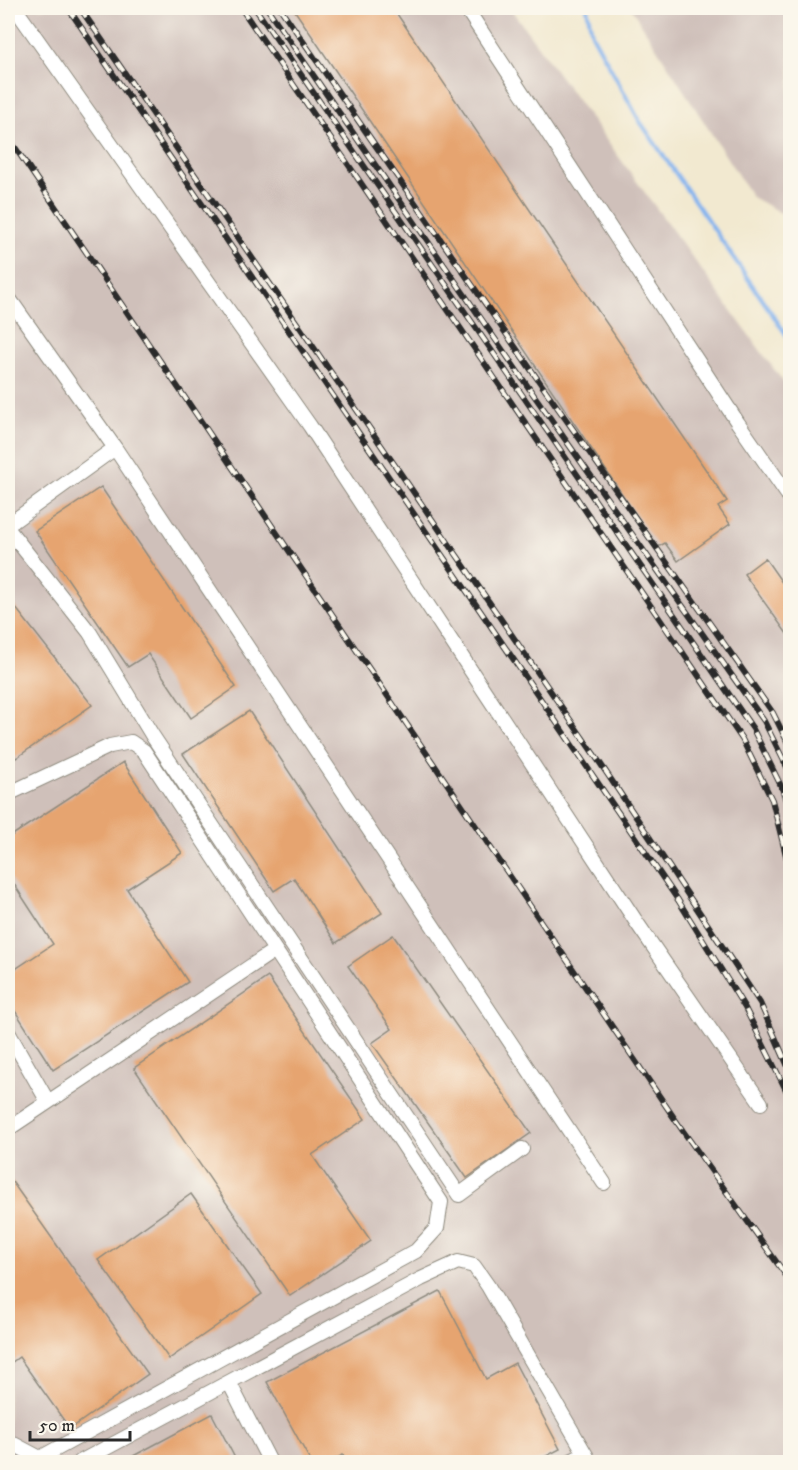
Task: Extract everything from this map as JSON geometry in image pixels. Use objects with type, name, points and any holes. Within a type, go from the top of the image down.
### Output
[{"type":"street","points":[[15,8],[310,426],[631,913],[761,1103]]},
{"type":"street","points":[[466,8],[738,423],[790,498]]},
{"type":"street","points":[[8,297],[115,448],[604,1184]]},
{"type":"street","points":[[8,525],[115,448]]},
{"type":"street","points":[[8,529],[90,633],[152,735],[459,1195],[522,1149]]},
{"type":"street","points":[[8,794],[110,746],[131,742],[144,751],[441,1202],[437,1228],[416,1251],[40,1458],[8,1441]]},
{"type":"street","points":[[8,1129],[275,950]]},
{"type":"street","points":[[8,1032],[48,1102]]},
{"type":"street","points":[[80,1462],[421,1279],[458,1262],[474,1266],[488,1286],[588,1458],[569,1462]]},
{"type":"street","points":[[229,1382],[270,1462]]},
{"type":"shaded area","points":[[8,8],[510,8],[790,391],[790,1462],[8,1462]]},
{"type":"shaded area","points":[[631,8],[790,8],[790,218],[752,197]]},
{"type":"building","points":[[293,8],[393,8],[727,501],[718,507],[730,524],[678,561],[665,543],[658,547]]},
{"type":"building","points":[[101,487],[236,687],[191,718],[148,654],[128,667],[35,531]]},
{"type":"building","points":[[765,558],[790,594],[790,638],[744,574]]},
{"type":"building","points":[[8,598],[92,705],[16,758],[8,749]]},
{"type":"building","points":[[249,711],[382,913],[336,943],[294,878],[274,891],[183,754]]},
{"type":"building","points":[[123,762],[182,853],[127,889],[188,982],[53,1070],[8,1000],[8,974],[53,944],[8,875],[8,838]]},
{"type":"building","points":[[393,935],[531,1133],[467,1178],[372,1043],[392,1029],[348,966]]},
{"type":"building","points":[[268,977],[365,1119],[312,1155],[371,1241],[290,1296],[134,1068]]},
{"type":"building","points":[[8,1176],[148,1374],[70,1429],[19,1357],[8,1365]]},
{"type":"building","points":[[191,1194],[262,1294],[169,1359],[98,1260]]},
{"type":"building","points":[[440,1291],[486,1379],[515,1363],[560,1449],[535,1462],[347,1462],[343,1455],[328,1462],[311,1462],[267,1382]]},
{"type":"building","points":[[212,1414],[237,1462],[122,1462]]},
{"type":"waterway","points":[[587,8],[592,34],[639,120],[790,340]]},
{"type":"railway","points":[[68,8],[678,900],[745,1008],[790,1098]]},
{"type":"railway","points":[[80,8],[600,763],[760,1003],[790,1071]]},
{"type":"railway","points":[[241,8],[742,739],[772,800],[790,871]]},
{"type":"railway","points":[[255,8],[753,729],[782,788],[790,813]]},
{"type":"railway","points":[[267,8],[531,391],[764,721],[790,773]]},
{"type":"railway","points":[[280,8],[773,713],[790,747]]},
{"type":"railway","points":[[8,137],[683,1131],[790,1281]]}]
